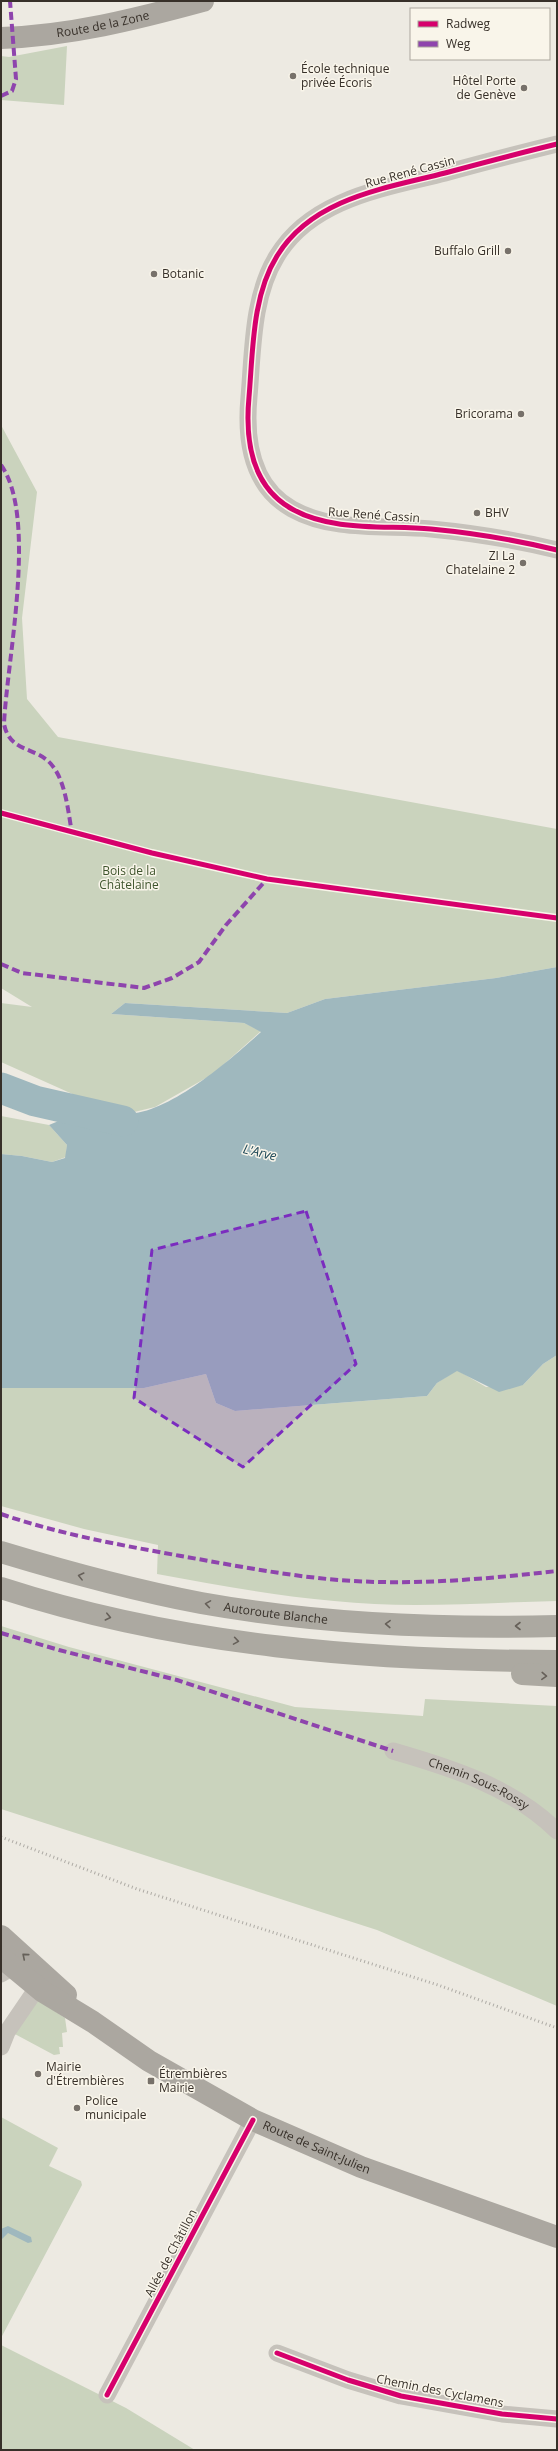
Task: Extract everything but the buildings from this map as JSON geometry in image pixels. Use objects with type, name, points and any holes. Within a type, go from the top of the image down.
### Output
[{"type":"highway","name":"Autoroute Blanche","points":[[1,1552],[73,1574],[132,1588],[201,1603],[267,1613],[382,1624],[557,1626]]},
{"type":"highway","points":[[1,1588],[87,1612],[162,1629],[250,1643],[471,1670],[557,1676]]},
{"type":"highway","points":[[338,1653],[438,1659],[557,1660]]},
{"type":"main road","name":"Route de la Zone","points":[[1,38],[36,36],[100,26],[203,1]]},
{"type":"main road","name":"Route de Saint-Julien","points":[[1,1936],[42,1981],[93,2022],[180,2081],[253,2120],[361,2167],[557,2237]]},
{"type":"main road","name":"Route de Saint-Julien","points":[[5,1966],[42,1981]]},
{"type":"street","name":"Rue René Cassin","points":[[557,144],[360,195],[322,213],[296,232],[277,255],[262,292],[255,337],[247,425],[251,456],[262,482],[280,502],[308,517],[338,524],[469,534],[557,550]]},
{"type":"street","name":"Chemin Sous-Rossy","points":[[393,1751],[446,1768],[498,1788],[526,1806],[557,1831]]},
{"type":"street","points":[[1,2047],[7,2032],[42,1981]]},
{"type":"street","name":"Allée de Châtillon","points":[[107,2395],[253,2120]]},
{"type":"street","name":"Chemin des Cyclamens","points":[[277,2353],[348,2380],[401,2396],[502,2414],[557,2419]]},
{"type":"highlighted area","points":[[306,1211],[356,1364],[243,1467],[134,1398],[152,1250]]},
{"type":"green space","points":[[67,46],[64,105],[1,100],[1,56],[9,57]]},
{"type":"green space","name":"Bois de la Châtelaine","points":[[1,425],[37,492],[22,618],[27,699],[58,737],[557,829],[557,967],[496,978],[325,999],[287,1013],[125,1003],[111,1014],[244,1023],[261,1031],[213,1074],[155,1107],[126,1114],[97,1105],[1,1062],[1,1003],[32,1007],[1,988]]},
{"type":"green space","points":[[1,1116],[49,1125],[67,1145],[66,1157],[52,1162],[22,1156],[1,1154]]},
{"type":"green space","points":[[557,1355],[557,1601],[433,1605],[382,1604],[285,1596],[221,1586],[157,1574],[158,1545],[84,1529],[1,1506],[1,1388],[144,1388],[206,1374],[216,1403],[235,1411],[427,1396],[437,1383],[457,1370],[486,1387],[523,1385],[543,1364]]},
{"type":"green space","points":[[1,1626],[69,1647],[295,1707],[423,1716],[425,1699],[557,1706],[557,2006],[377,1930],[1,1809]]},
{"type":"green space","points":[[36,1999],[65,2018],[67,2032],[62,2033],[63,2047],[59,2047],[60,2054],[54,2055],[13,2033]]},
{"type":"green space","points":[[1,2117],[58,2148],[49,2166],[81,2181],[82,2185],[1,2338]]},
{"type":"green space","points":[[1,2345],[126,2408],[195,2450],[1,2450]]},
{"type":"water","points":[[557,967],[557,1355],[543,1364],[523,1385],[499,1392],[457,1371],[437,1383],[427,1396],[235,1411],[216,1403],[206,1374],[144,1388],[1,1388],[1,1154],[22,1156],[52,1162],[65,1158],[67,1145],[49,1125],[97,1105],[127,1114],[144,1111],[162,1105],[180,1095],[216,1070],[261,1032],[244,1023],[111,1014],[125,1003],[287,1013],[325,999],[496,978]]},
{"type":"water","points":[[8,2226],[31,2237],[32,2242],[28,2243],[8,2233],[1,2240],[1,2229]]},
{"type":"waterway","name":"L'Arve","points":[[1,1088],[35,1101],[123,1121]]},
{"type":"railway","points":[[1,1837],[137,1889],[438,1985],[557,2028]]},
{"type":"marked path","points":[[1,96],[12,91],[16,79],[10,1]]},
{"type":"marked path","points":[[1,465],[12,488],[18,518],[19,553],[18,590],[4,724],[7,733],[17,745],[45,758],[56,771],[66,797],[72,833]]},
{"type":"marked path","points":[[1,964],[22,973],[144,988],[172,978],[199,962],[226,925],[267,879]]},
{"type":"marked path","points":[[1,1514],[67,1533],[113,1543],[284,1574],[318,1578],[348,1581],[408,1582],[467,1580],[557,1571]]},
{"type":"marked path","points":[[1,1633],[59,1650],[177,1680],[393,1751]]},
{"type":"cycle path","points":[[557,144],[399,184],[352,198],[330,208],[310,221],[292,236],[277,256],[269,272],[258,306],[253,343],[248,413],[250,445],[259,475],[267,488],[278,499],[292,509],[308,516],[342,524],[431,529],[510,540],[557,550]]},
{"type":"cycle path","points":[[1,813],[152,853],[267,879],[557,918]]},
{"type":"cycle path","points":[[107,2395],[253,2120]]},
{"type":"cycle path","points":[[277,2353],[348,2380],[401,2396],[502,2414],[557,2419]]},
{"type":"place","name":"École technique privée Écoris","points":[[293,76]]},
{"type":"place","name":"Hôtel Porte de Genève","points":[[524,88]]},
{"type":"place","name":"Buffalo Grill","points":[[508,251]]},
{"type":"place","name":"Botanic","points":[[154,274]]},
{"type":"place","name":"Bricorama","points":[[521,414]]},
{"type":"place","name":"BHV","points":[[477,513]]},
{"type":"place","name":"ZI La Chatelaine 2","points":[[523,563]]},
{"type":"place","name":"Mairie d'Étrembières","points":[[38,2074]]},
{"type":"place","name":"Étrembières Mairie","points":[[151,2081]]},
{"type":"place","name":"Police municipale","points":[[77,2108]]}]
